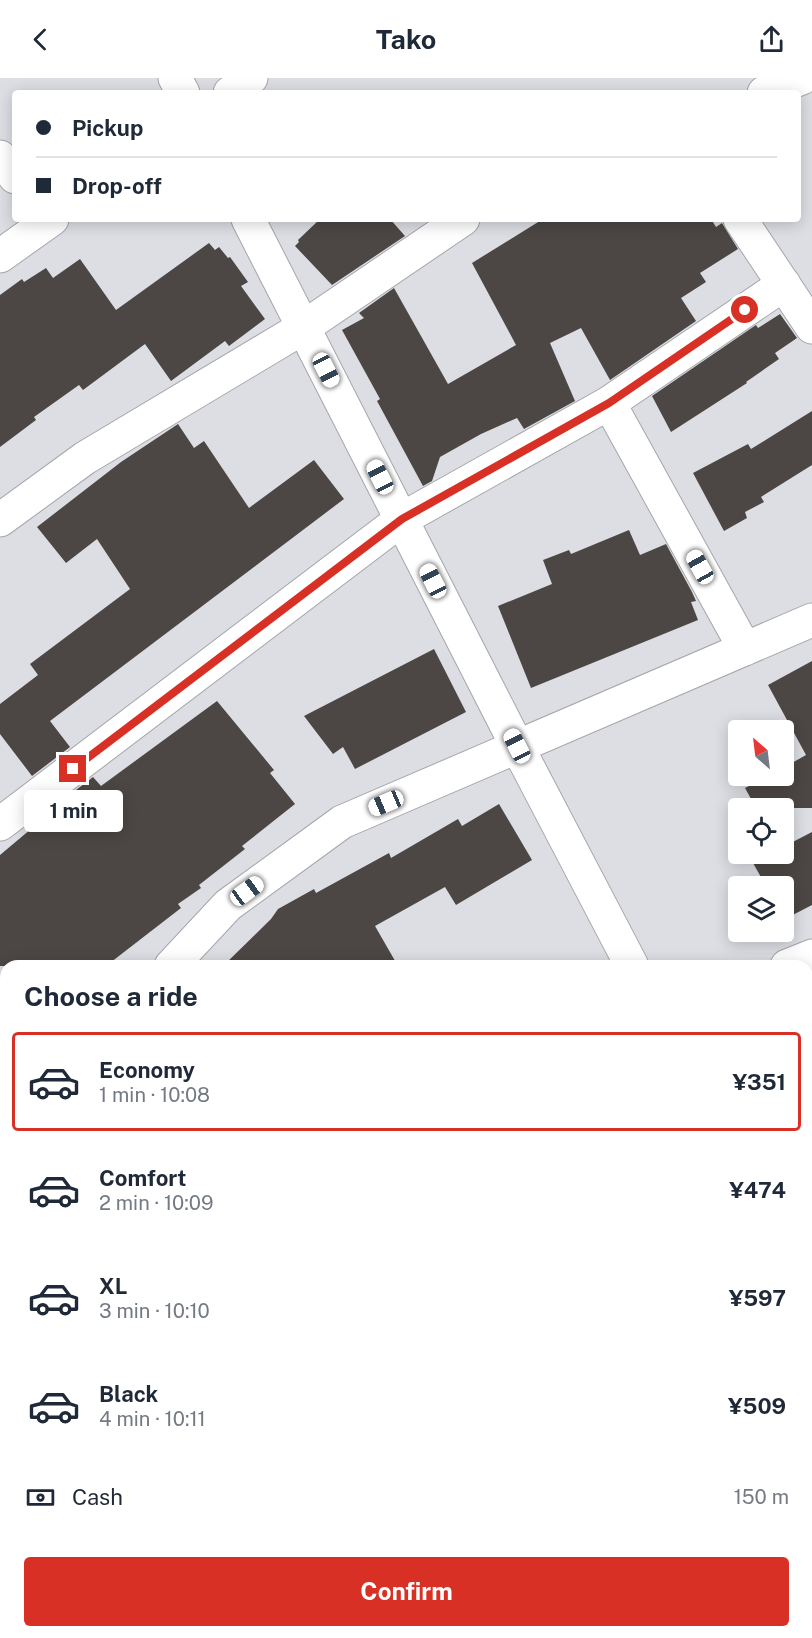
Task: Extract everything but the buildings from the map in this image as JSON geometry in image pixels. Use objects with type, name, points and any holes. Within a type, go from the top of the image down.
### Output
[{"type":"street","points":[[234,90],[251,78]]},
{"type":"street","points":[[772,90],[802,78]]},
{"type":"street","points":[[0,157],[12,173]]},
{"type":"street","points":[[0,256],[46,222]]},
{"type":"street","points":[[250,222],[629,960]]},
{"type":"street","points":[[0,520],[85,458],[304,327],[459,222]]},
{"type":"street","points":[[742,222],[812,327]]},
{"type":"street","points":[[0,824],[402,519],[609,403],[784,284]]},
{"type":"street","points":[[609,403],[745,649]]},
{"type":"street","points":[[177,960],[228,905],[342,822],[812,620]]},
{"type":"route","points":[[73,769],[402,519],[609,403],[745,310]]}]
